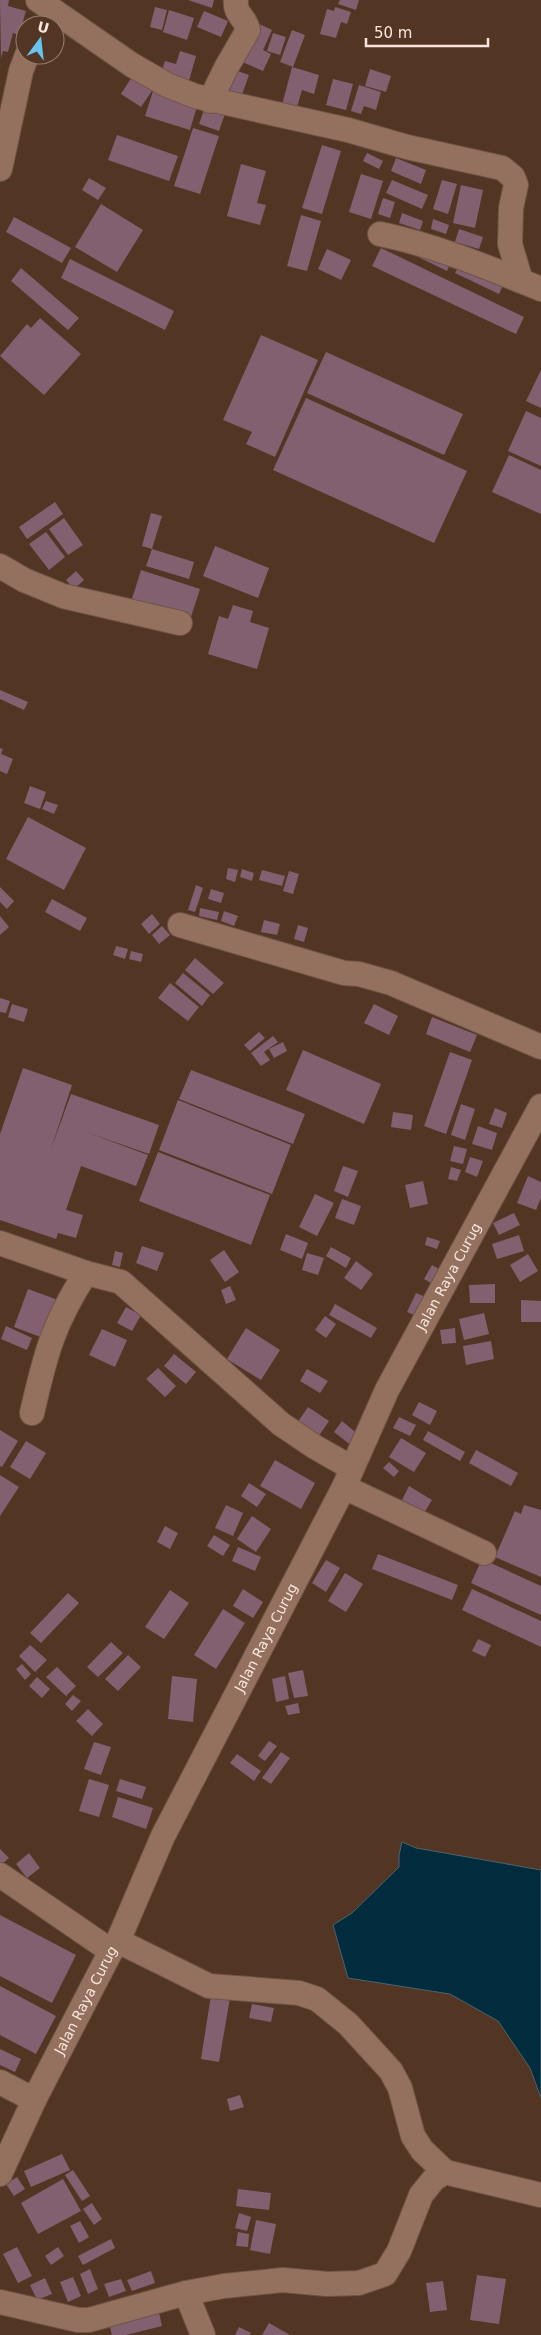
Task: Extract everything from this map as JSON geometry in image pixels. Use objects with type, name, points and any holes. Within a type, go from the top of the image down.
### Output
[{"type":"street","points":[[210,101],[248,30],[248,26],[237,12],[236,0]]},
{"type":"street","points":[[40,10],[167,85],[210,101],[348,130],[407,147],[502,168],[513,177],[516,185],[511,208],[510,244],[531,285]]},
{"type":"street","points":[[0,169],[23,65]]},
{"type":"street","points":[[380,234],[408,240],[485,266],[531,285]]},
{"type":"street","points":[[0,566],[24,580],[63,596],[180,623]]},
{"type":"street","points":[[180,925],[344,973],[359,974],[392,983],[541,1047]]},
{"type":"street","name":"Jalan Raya Curug","points":[[0,2174],[35,2098],[114,1946],[163,1836],[348,1478],[387,1390],[541,1106]]},
{"type":"street","points":[[0,1243],[86,1273],[121,1282],[281,1424],[315,1447],[348,1478],[484,1553]]},
{"type":"street","points":[[32,1413],[50,1340],[63,1308],[86,1273]]},
{"type":"street","points":[[0,1875],[114,1946],[209,1986],[299,1993],[318,1999],[348,2024],[391,2070],[400,2088],[413,2136],[422,2150],[445,2172],[541,2195]]},
{"type":"street","points":[[0,2082],[35,2098]]},
{"type":"street","points":[[0,2302],[78,2320],[89,2320],[186,2294],[224,2286],[283,2280],[327,2284],[359,2283],[385,2274],[399,2251],[421,2195],[434,2179],[445,2172]]},
{"type":"street","points":[[186,2294],[203,2335]]},
{"type":"water","points":[[402,1842],[416,1848],[541,1870],[541,2098],[530,2068],[498,2021],[450,1994],[348,1978],[333,1925],[352,1913],[399,1867]]},
{"type":"building","points":[[0,0],[9,0],[8,6],[26,11],[25,15],[15,15],[15,34],[13,33],[8,52],[3,51],[1,59]]},
{"type":"building","points":[[188,0],[214,0],[212,8]]},
{"type":"building","points":[[340,0],[359,0],[356,10],[338,4]]},
{"type":"building","points":[[155,7],[167,10],[162,30],[150,27]]},
{"type":"building","points":[[335,7],[351,12],[347,24],[341,22],[336,38],[320,34],[327,9],[334,11]]},
{"type":"building","points":[[169,10],[194,18],[187,40],[163,32]]},
{"type":"building","points":[[204,11],[228,21],[221,37],[197,27]]},
{"type":"building","points":[[255,22],[272,30],[263,50],[271,54],[263,71],[238,60]]},
{"type":"building","points":[[292,30],[305,35],[293,67],[280,62]]},
{"type":"building","points":[[273,33],[286,37],[280,55],[267,51]]},
{"type":"building","points":[[180,51],[196,56],[189,81],[161,73],[165,61],[176,64]]},
{"type":"building","points":[[292,67],[319,75],[314,94],[302,90],[296,110],[282,105]]},
{"type":"building","points":[[232,69],[249,75],[241,97],[224,91]]},
{"type":"building","points":[[370,69],[391,76],[386,92],[365,86]]},
{"type":"building","points":[[133,75],[154,88],[141,107],[121,94]]},
{"type":"building","points":[[333,79],[353,84],[346,110],[326,105]]},
{"type":"building","points":[[359,85],[381,92],[376,110],[364,106],[361,114],[351,111]]},
{"type":"building","points":[[154,88],[198,103],[190,130],[145,116]]},
{"type":"building","points":[[206,104],[226,111],[219,131],[199,124]]},
{"type":"building","points":[[193,128],[219,136],[200,194],[174,186]]},
{"type":"building","points":[[117,135],[178,156],[169,181],[108,160]]},
{"type":"building","points":[[322,145],[341,151],[322,214],[302,208]]},
{"type":"building","points":[[367,153],[383,161],[379,169],[363,161]]},
{"type":"building","points":[[396,158],[426,170],[421,184],[391,171]]},
{"type":"building","points":[[241,164],[266,171],[257,203],[266,205],[260,225],[227,216]]},
{"type":"building","points":[[361,174],[383,181],[371,219],[349,212]]},
{"type":"building","points":[[89,178],[106,188],[98,200],[82,190]]},
{"type":"building","points":[[392,180],[428,195],[422,209],[386,193]]},
{"type":"building","points":[[442,180],[457,184],[448,214],[433,209]]},
{"type":"building","points":[[461,185],[483,190],[475,228],[453,223]]},
{"type":"building","points":[[383,198],[395,202],[390,218],[378,214]]},
{"type":"building","points":[[101,204],[143,230],[117,272],[75,247]]},
{"type":"building","points":[[402,213],[423,221],[420,230],[399,223]]},
{"type":"building","points":[[301,215],[321,221],[307,271],[287,266]]},
{"type":"building","points":[[14,217],[71,248],[62,263],[6,232]]},
{"type":"building","points":[[433,219],[449,225],[446,234],[431,229]]},
{"type":"building","points":[[459,229],[483,237],[479,249],[455,242]]},
{"type":"building","points":[[381,248],[524,317],[516,334],[372,266]]},
{"type":"building","points":[[327,249],[351,260],[341,280],[318,269]]},
{"type":"building","points":[[408,252],[451,262],[447,271]]},
{"type":"building","points":[[70,259],[174,311],[165,330],[61,278]]},
{"type":"building","points":[[462,260],[505,281],[499,294],[455,273]]},
{"type":"building","points":[[21,268],[79,318],[68,330],[11,281]]},
{"type":"building","points":[[40,318],[81,354],[44,395],[0,356],[27,324],[31,328]]},
{"type":"building","points":[[261,335],[318,360],[275,457],[246,444],[252,432],[223,420]]},
{"type":"building","points":[[326,352],[463,414],[444,455],[307,393]]},
{"type":"building","points":[[541,370],[541,408],[526,401]]},
{"type":"building","points":[[306,398],[467,471],[434,543],[273,470]]},
{"type":"building","points":[[526,411],[541,418],[541,466],[508,451]]},
{"type":"building","points":[[509,455],[541,470],[541,514],[492,492]]},
{"type":"building","points":[[55,502],[63,514],[27,539],[19,527]]},
{"type":"building","points":[[151,513],[162,516],[152,549],[142,546]]},
{"type":"building","points":[[64,518],[83,545],[68,555],[49,529]]},
{"type":"building","points":[[46,532],[65,557],[49,570],[29,544]]},
{"type":"building","points":[[215,546],[269,568],[258,598],[203,576]]},
{"type":"building","points":[[152,549],[194,562],[189,579],[146,566]]},
{"type":"building","points":[[141,570],[200,589],[190,620],[131,602]]},
{"type":"building","points":[[76,571],[84,580],[74,589],[66,580]]},
{"type":"building","points":[[233,605],[253,611],[250,622],[269,628],[257,669],[208,654],[219,616],[228,619]]},
{"type":"building","points":[[0,690],[28,702],[24,710],[0,699]]},
{"type":"building","points":[[0,748],[3,749],[1,754],[13,759],[7,774],[0,771]]},
{"type":"building","points":[[30,786],[46,792],[40,809],[24,803]]},
{"type":"building","points":[[46,801],[58,805],[54,814],[42,809]]},
{"type":"building","points":[[28,817],[86,848],[64,890],[6,859]]},
{"type":"building","points":[[228,868],[238,870],[235,882],[226,879]]},
{"type":"building","points":[[242,869],[254,873],[252,881],[240,877]]},
{"type":"building","points":[[262,870],[285,876],[282,886],[259,880]]},
{"type":"building","points":[[289,871],[299,874],[293,894],[283,891]]},
{"type":"building","points":[[196,885],[203,888],[195,912],[188,910]]},
{"type":"building","points":[[0,887],[14,901],[7,909],[0,902]]},
{"type":"building","points":[[211,889],[224,893],[221,903],[208,899]]},
{"type":"building","points":[[52,899],[87,918],[80,931],[45,912]]},
{"type":"building","points":[[200,908],[219,912],[217,920],[199,916]]},
{"type":"building","points":[[224,911],[238,916],[234,926],[221,921]]},
{"type":"building","points":[[152,914],[160,924],[149,934],[141,924]]},
{"type":"building","points":[[0,916],[9,927],[0,935]]},
{"type":"building","points":[[264,920],[280,924],[277,935],[261,932]]},
{"type":"building","points":[[298,925],[308,928],[304,942],[294,939]]},
{"type":"building","points":[[162,926],[170,935],[159,944],[152,935]]},
{"type":"building","points":[[116,946],[128,949],[125,959],[113,955]]},
{"type":"building","points":[[131,951],[143,954],[141,962],[129,959]]},
{"type":"building","points":[[195,958],[224,983],[213,994],[185,970]]},
{"type":"building","points":[[183,973],[210,995],[202,1006],[175,983]]},
{"type":"building","points":[[170,983],[199,1007],[188,1021],[158,998]]},
{"type":"building","points":[[0,998],[10,1001],[6,1013],[0,1012]]},
{"type":"building","points":[[12,1004],[28,1009],[24,1022],[8,1017]]},
{"type":"building","points":[[374,1004],[398,1016],[389,1035],[364,1023]]},
{"type":"building","points":[[432,1017],[477,1035],[470,1052],[426,1034]]},
{"type":"building","points":[[259,1032],[265,1038],[250,1051],[244,1045]]},
{"type":"building","points":[[273,1036],[278,1042],[264,1052],[270,1060],[261,1066],[251,1053]]},
{"type":"building","points":[[283,1042],[287,1051],[274,1058],[269,1049]]},
{"type":"building","points":[[303,1050],[381,1084],[364,1124],[286,1090]]},
{"type":"building","points":[[450,1052],[472,1060],[446,1134],[424,1126]]},
{"type":"building","points":[[23,1068],[72,1085],[51,1149],[71,1094],[159,1125],[149,1154],[86,1132],[148,1155],[136,1186],[81,1166],[66,1210],[83,1215],[76,1238],[58,1233],[56,1239],[0,1220],[0,1134]]},
{"type":"building","points":[[191,1070],[305,1114],[293,1144],[179,1099]]},
{"type":"building","points":[[178,1100],[291,1145],[272,1194],[159,1150]]},
{"type":"building","points":[[461,1104],[475,1109],[465,1140],[451,1135]]},
{"type":"building","points":[[495,1108],[507,1113],[502,1128],[489,1124]]},
{"type":"building","points":[[393,1112],[413,1115],[411,1130],[391,1127]]},
{"type":"building","points":[[478,1126],[497,1133],[492,1150],[472,1144]]},
{"type":"building","points":[[454,1146],[467,1149],[463,1164],[450,1161]]},
{"type":"building","points":[[158,1152],[270,1195],[251,1245],[139,1201]]},
{"type":"building","points":[[470,1157],[483,1161],[477,1177],[465,1172]]},
{"type":"building","points":[[343,1166],[358,1171],[348,1197],[334,1191]]},
{"type":"building","points":[[451,1167],[461,1170],[457,1181],[448,1179]]},
{"type":"building","points":[[528,1176],[541,1182],[541,1198],[536,1210],[517,1203]]},
{"type":"building","points":[[423,1181],[428,1204],[410,1208],[405,1185]]},
{"type":"building","points":[[315,1194],[334,1203],[317,1236],[299,1227]]},
{"type":"building","points":[[342,1199],[361,1206],[354,1225],[335,1218]]},
{"type":"building","points":[[514,1213],[520,1225],[499,1235],[493,1223]]},
{"type":"building","points":[[286,1234],[308,1243],[302,1259],[280,1250]]},
{"type":"building","points":[[519,1235],[524,1251],[497,1259],[492,1244]]},
{"type":"building","points":[[427,1237],[440,1241],[437,1249],[425,1245]]},
{"type":"building","points":[[142,1246],[164,1253],[157,1271],[136,1263]]},
{"type":"building","points":[[331,1247],[351,1258],[346,1268],[326,1256]]},
{"type":"building","points":[[224,1250],[239,1272],[225,1282],[210,1260]]},
{"type":"building","points":[[115,1251],[123,1253],[120,1267],[112,1265]]},
{"type":"building","points":[[307,1253],[324,1258],[318,1275],[302,1270]]},
{"type":"building","points":[[528,1254],[538,1271],[520,1282],[510,1265]]},
{"type":"building","points":[[356,1261],[373,1274],[361,1290],[344,1278]]},
{"type":"building","points":[[432,1265],[442,1271],[434,1285],[424,1279]]},
{"type":"building","points":[[495,1284],[495,1303],[470,1303],[469,1285]]},
{"type":"building","points":[[230,1286],[236,1300],[226,1304],[221,1290]]},
{"type":"building","points":[[28,1289],[58,1300],[43,1338],[14,1327]]},
{"type":"building","points":[[416,1293],[428,1298],[419,1317],[407,1312]]},
{"type":"building","points":[[521,1300],[541,1301],[541,1322],[521,1322]]},
{"type":"building","points":[[335,1304],[377,1328],[371,1338],[329,1315]]},
{"type":"building","points":[[126,1307],[141,1315],[132,1331],[117,1323]]},
{"type":"building","points":[[484,1313],[489,1334],[464,1340],[459,1319]]},
{"type":"building","points":[[325,1316],[336,1324],[326,1338],[315,1330]]},
{"type":"building","points":[[6,1326],[32,1338],[27,1350],[1,1339]]},
{"type":"building","points":[[246,1328],[280,1350],[261,1380],[227,1359]]},
{"type":"building","points":[[455,1328],[456,1343],[442,1344],[440,1330]]},
{"type":"building","points":[[102,1329],[127,1340],[115,1367],[89,1355]]},
{"type":"building","points":[[491,1341],[494,1359],[466,1365],[463,1346]]},
{"type":"building","points":[[174,1354],[196,1372],[186,1384],[164,1366]]},
{"type":"building","points":[[158,1368],[176,1386],[165,1397],[146,1379]]},
{"type":"building","points":[[307,1369],[328,1381],[320,1393],[300,1381]]},
{"type":"building","points":[[419,1402],[437,1411],[430,1425],[412,1415]]},
{"type":"building","points":[[308,1407],[329,1421],[316,1440],[295,1426]]},
{"type":"building","points":[[399,1417],[416,1425],[410,1436],[393,1428]]},
{"type":"building","points":[[342,1421],[360,1436],[352,1446],[334,1432]]},
{"type":"building","points":[[0,1430],[18,1441],[2,1467],[0,1466]]},
{"type":"building","points":[[428,1431],[465,1452],[460,1461],[423,1440]]},
{"type":"building","points":[[401,1438],[426,1453],[414,1472],[389,1457]]},
{"type":"building","points":[[26,1441],[46,1453],[30,1479],[10,1467]]},
{"type":"building","points":[[476,1450],[518,1473],[511,1486],[469,1463]]},
{"type":"building","points":[[275,1460],[315,1483],[301,1509],[260,1486]]},
{"type":"building","points":[[389,1462],[399,1471],[394,1477],[383,1468]]},
{"type":"building","points":[[0,1475],[19,1487],[0,1516]]},
{"type":"building","points":[[249,1483],[266,1494],[257,1507],[241,1496]]},
{"type":"building","points":[[409,1486],[432,1500],[424,1513],[402,1500]]},
{"type":"building","points":[[226,1505],[243,1513],[233,1536],[215,1528]]},
{"type":"building","points":[[524,1505],[541,1510],[541,1577],[495,1557],[515,1511],[521,1514]]},
{"type":"building","points":[[252,1516],[271,1529],[256,1552],[237,1539]]},
{"type":"building","points":[[165,1526],[178,1533],[170,1549],[157,1542]]},
{"type":"building","points":[[214,1535],[230,1545],[223,1556],[207,1546]]},
{"type":"building","points":[[238,1547],[261,1557],[255,1571],[232,1561]]},
{"type":"building","points":[[378,1554],[458,1585],[452,1600],[372,1569]]},
{"type":"building","points":[[482,1559],[541,1586],[541,1615],[471,1583]]},
{"type":"building","points":[[326,1560],[340,1568],[326,1592],[312,1583]]},
{"type":"building","points":[[345,1573],[363,1584],[346,1612],[328,1601]]},
{"type":"building","points":[[243,1589],[263,1602],[253,1618],[233,1606]]},
{"type":"building","points":[[472,1589],[541,1621],[541,1647],[462,1610]]},
{"type":"building","points":[[170,1590],[189,1603],[164,1639],[145,1627]]},
{"type":"building","points":[[68,1593],[79,1603],[41,1643],[30,1633]]},
{"type":"building","points":[[223,1609],[245,1623],[216,1669],[194,1655]]},
{"type":"building","points":[[478,1639],[491,1645],[485,1657],[472,1651]]},
{"type":"building","points":[[111,1642],[123,1653],[98,1677],[87,1667]]},
{"type":"building","points":[[30,1645],[47,1660],[35,1672],[19,1656]]},
{"type":"building","points":[[128,1655],[141,1667],[118,1691],[105,1679]]},
{"type":"building","points":[[22,1664],[31,1674],[25,1680],[16,1669]]},
{"type":"building","points":[[57,1667],[76,1686],[66,1696],[46,1677]]},
{"type":"building","points":[[303,1670],[308,1696],[294,1698],[288,1673]]},
{"type":"building","points":[[172,1676],[197,1679],[193,1722],[168,1719]]},
{"type":"building","points":[[285,1676],[289,1699],[276,1702],[272,1679]]},
{"type":"building","points":[[37,1677],[50,1689],[42,1698],[29,1686]]},
{"type":"building","points":[[73,1695],[81,1701],[72,1711],[65,1704]]},
{"type":"building","points":[[298,1703],[300,1713],[288,1715],[285,1706]]},
{"type":"building","points":[[88,1709],[103,1724],[92,1736],[76,1721]]},
{"type":"building","points":[[269,1741],[277,1746],[265,1761],[258,1756]]},
{"type":"building","points":[[94,1742],[111,1747],[101,1775],[84,1769]]},
{"type":"building","points":[[281,1752],[290,1758],[271,1784],[262,1778]]},
{"type":"building","points":[[237,1754],[261,1771],[254,1781],[230,1763]]},
{"type":"building","points":[[89,1779],[109,1785],[99,1817],[79,1811]]},
{"type":"building","points":[[120,1779],[146,1787],[142,1799],[116,1791]]},
{"type":"building","points":[[118,1797],[153,1808],[146,1829],[112,1817]]},
{"type":"building","points":[[0,1849],[9,1858],[2,1864],[0,1863]]},
{"type":"building","points":[[29,1853],[40,1868],[27,1878],[16,1864]]},
{"type":"building","points":[[0,1915],[76,1955],[52,2003],[0,1976]]},
{"type":"building","points":[[0,1986],[56,2016],[36,2054],[0,2035]]},
{"type":"building","points":[[211,1995],[230,1998],[219,2062],[201,2059]]},
{"type":"building","points":[[252,2004],[274,2008],[271,2022],[249,2018]]},
{"type":"building","points":[[0,2049],[21,2059],[15,2072],[0,2065]]},
{"type":"building","points":[[240,2095],[244,2107],[230,2111],[227,2099]]},
{"type":"building","points":[[62,2154],[70,2170],[31,2187],[24,2171]]},
{"type":"building","points":[[73,2170],[90,2196],[82,2201],[65,2175]]},
{"type":"building","points":[[17,2177],[25,2189],[14,2196],[6,2184]]},
{"type":"building","points":[[63,2179],[81,2211],[38,2234],[21,2203]]},
{"type":"building","points":[[238,2189],[271,2193],[269,2210],[236,2206]]},
{"type":"building","points":[[92,2203],[102,2219],[94,2225],[83,2209]]},
{"type":"building","points":[[239,2213],[251,2217],[247,2231],[235,2228]]},
{"type":"building","points":[[256,2220],[276,2224],[270,2254],[250,2250]]},
{"type":"building","points":[[80,2221],[89,2237],[79,2243],[70,2226]]},
{"type":"building","points":[[238,2232],[249,2234],[248,2247],[236,2246]]},
{"type":"building","points":[[111,2239],[115,2248],[83,2265],[78,2256]]},
{"type":"building","points":[[17,2247],[32,2276],[18,2283],[3,2254]]},
{"type":"building","points":[[58,2247],[64,2256],[51,2265],[45,2256]]},
{"type":"building","points":[[90,2269],[98,2289],[88,2294],[80,2274]]},
{"type":"building","points":[[151,2271],[155,2283],[132,2291],[127,2280]]},
{"type":"building","points":[[477,2275],[506,2279],[499,2324],[470,2320]]},
{"type":"building","points":[[73,2277],[81,2296],[68,2302],[60,2282]]},
{"type":"building","points":[[45,2278],[52,2294],[37,2300],[30,2285]]},
{"type":"building","points":[[121,2279],[126,2291],[109,2297],[104,2284]]},
{"type":"building","points":[[443,2281],[447,2310],[430,2312],[426,2283]]},
{"type":"building","points":[[158,2308],[162,2326],[126,2335],[112,2335],[108,2320]]},
{"type":"building","points":[[269,2323],[290,2335],[262,2335]]},
{"type":"building","points":[[239,2327],[251,2333],[250,2335],[235,2335]]}]
